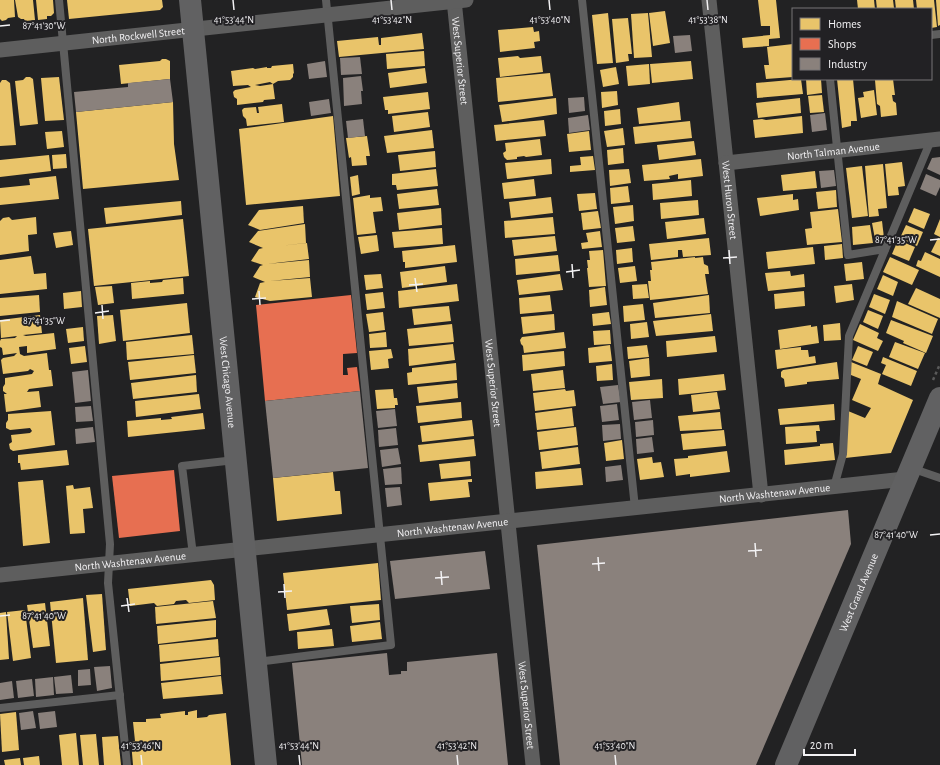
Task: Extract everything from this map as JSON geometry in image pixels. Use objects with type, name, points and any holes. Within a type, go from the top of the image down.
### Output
[{"type":"main road","name":"West Chicago Avenue","points":[[190,0],[266,765]]},
{"type":"main road","name":"West Grand Avenue","points":[[786,765],[940,398]]},
{"type":"street","name":"North Rockwell Street","points":[[0,50],[193,29],[326,7],[458,0]]},
{"type":"street","name":"West Superior Street","points":[[458,0],[533,765]]},
{"type":"street","name":"West Huron Street","points":[[709,0],[761,495]]},
{"type":"street","name":"North Talman Avenue","points":[[726,163],[936,139]]},
{"type":"street","name":"North Washtenaw Avenue","points":[[0,576],[834,487],[908,473]]},
{"type":"lane","points":[[59,0],[111,548],[108,583],[127,765]]},
{"type":"lane","points":[[582,0],[635,508]]},
{"type":"lane","points":[[256,662],[391,645],[326,7]]},
{"type":"lane","points":[[830,80],[848,255],[885,249]]},
{"type":"lane","points":[[834,487],[843,454],[849,336],[885,249],[936,139]]},
{"type":"lane","points":[[192,555],[182,466],[236,460]]},
{"type":"lane","points":[[908,473],[940,478]]},
{"type":"lane","points":[[0,708],[120,695]]},
{"type":"building: Homes","points":[[0,0],[14,0],[15,17],[2,21],[0,19]]},
{"type":"building: Homes","points":[[15,0],[33,0],[35,20],[25,21],[24,19],[18,17]]},
{"type":"building: Homes","points":[[36,0],[53,0],[54,13],[51,16],[47,16],[47,19],[38,20]]},
{"type":"building: Homes","points":[[67,0],[162,0],[163,7],[160,10],[69,19]]},
{"type":"building: Homes","points":[[758,0],[776,0],[780,38],[769,39],[769,46],[743,48],[742,38],[770,35],[770,26],[761,26]]},
{"type":"building: Homes","points":[[857,0],[874,0],[875,8],[858,8]]},
{"type":"building: Homes","points":[[876,0],[893,0],[894,8],[877,8]]},
{"type":"building: Homes","points":[[895,0],[913,0],[914,8],[896,8]]},
{"type":"building: Homes","points":[[916,0],[934,0],[937,27],[932,28],[932,8],[917,8]]},
{"type":"building: Homes","points":[[936,0],[940,0],[940,25],[938,26]]},
{"type":"building: Homes","points":[[665,11],[670,43],[653,46],[649,13]]},
{"type":"building: Homes","points":[[608,13],[613,63],[597,64],[592,15]]},
{"type":"building: Homes","points":[[648,13],[652,57],[634,58],[631,14]]},
{"type":"building: Homes","points":[[628,18],[632,54],[628,54],[629,61],[616,63],[612,19]]},
{"type":"building: Homes","points":[[533,27],[534,32],[539,31],[540,41],[534,42],[535,48],[500,52],[498,30]]},
{"type":"building: Homes","points":[[422,33],[424,49],[339,57],[337,41],[378,37],[379,45],[381,45],[381,38]]},
{"type":"building: Homes","points":[[792,44],[792,77],[766,79],[764,65],[769,65],[767,47]]},
{"type":"building: Homes","points":[[424,51],[425,66],[387,69],[386,54]]},
{"type":"building: Homes","points":[[518,56],[520,58],[541,56],[543,72],[500,77],[498,58]]},
{"type":"building: Homes","points":[[162,59],[170,61],[170,79],[121,84],[119,65],[160,61]]},
{"type":"building: Homes","points":[[691,61],[693,79],[652,83],[650,64]]},
{"type":"building: Homes","points":[[293,64],[294,74],[293,73],[293,77],[290,80],[278,81],[273,84],[275,99],[237,105],[237,99],[234,97],[233,92],[235,90],[251,87],[248,85],[233,86],[231,71],[253,68],[271,68],[272,66]],"holes":[[[270,82],[273,84],[260,86],[255,85]]]},
{"type":"building: Homes","points":[[649,64],[650,84],[628,86],[626,66]]},
{"type":"building: Homes","points":[[616,67],[619,84],[603,87],[600,70]]},
{"type":"building: Homes","points":[[425,68],[427,83],[390,88],[388,73]]},
{"type":"building: Homes","points":[[550,73],[553,96],[498,102],[496,78]]},
{"type":"building: Homes","points":[[26,77],[33,79],[38,124],[20,126],[15,81],[23,80]]},
{"type":"building: Homes","points":[[59,77],[64,120],[45,121],[41,78]]},
{"type":"building: Homes","points":[[2,80],[6,80],[10,83],[16,145],[0,146],[0,83]]},
{"type":"building: Homes","points":[[801,80],[803,94],[757,98],[756,83]]},
{"type":"building: Homes","points":[[806,80],[821,80],[822,93],[807,95]]},
{"type":"building: Homes","points":[[837,80],[853,80],[857,121],[851,121],[851,126],[842,128]]},
{"type":"building: Homes","points":[[875,80],[893,80],[895,95],[892,95],[893,101],[896,103],[897,115],[881,117],[880,106],[877,104]]},
{"type":"building: Homes","points":[[874,90],[877,115],[861,118],[858,98],[864,97],[863,92]]},
{"type":"building: Homes","points":[[617,91],[618,105],[602,108],[601,92]]},
{"type":"building: Homes","points":[[428,92],[430,109],[388,114],[388,110],[385,110],[383,97]]},
{"type":"building: Homes","points":[[822,95],[824,112],[810,113],[808,96]]},
{"type":"building: Homes","points":[[556,98],[557,114],[502,122],[499,105]]},
{"type":"building: Homes","points":[[800,98],[801,113],[758,118],[756,103]]},
{"type":"building: Homes","points":[[173,102],[174,144],[179,180],[83,189],[76,112]]},
{"type":"building: Homes","points":[[679,102],[681,120],[639,124],[637,108]]},
{"type":"building: Homes","points":[[282,104],[284,122],[247,126],[242,110],[244,108],[256,107],[257,113],[259,113],[258,107]]},
{"type":"building: Homes","points":[[620,109],[621,124],[605,126],[604,111]]},
{"type":"building: Homes","points":[[428,112],[430,127],[394,132],[392,116]]},
{"type":"building: Homes","points":[[333,116],[340,196],[246,205],[239,129]]},
{"type":"building: Homes","points":[[802,116],[803,133],[755,138],[753,120]]},
{"type":"building: Homes","points":[[544,120],[546,136],[496,141],[494,125]]},
{"type":"building: Homes","points":[[690,121],[692,138],[635,144],[633,127]]},
{"type":"building: Homes","points":[[623,128],[625,145],[607,147],[604,131]]},
{"type":"building: Homes","points":[[432,130],[434,148],[387,153],[384,136]]},
{"type":"building: Homes","points":[[62,131],[64,147],[47,149],[45,132]]},
{"type":"building: Homes","points":[[589,131],[591,150],[569,152],[567,134]]},
{"type":"building: Homes","points":[[367,136],[370,156],[366,156],[367,165],[352,166],[351,157],[349,158],[346,138]]},
{"type":"building: Homes","points":[[540,139],[542,155],[517,157],[517,159],[507,160],[504,157],[503,153],[506,151],[505,143]]},
{"type":"building: Homes","points":[[694,141],[696,155],[659,160],[657,145]]},
{"type":"building: Homes","points":[[623,148],[624,163],[608,165],[607,150]]},
{"type":"building: Homes","points":[[435,151],[436,167],[400,171],[398,155]]},
{"type":"building: Homes","points":[[66,154],[67,168],[53,169],[52,155]]},
{"type":"building: Homes","points":[[49,155],[51,171],[0,177],[0,160]]},
{"type":"building: Homes","points":[[593,156],[595,170],[570,172],[570,166],[581,165],[580,157]]},
{"type":"building: Homes","points":[[551,159],[552,174],[507,179],[505,163]]},
{"type":"building: Homes","points":[[701,159],[703,176],[678,179],[678,174],[669,176],[670,179],[644,181],[642,165]]},
{"type":"building: Homes","points":[[902,162],[905,186],[898,187],[899,195],[888,196],[885,164]]},
{"type":"building: Homes","points":[[883,164],[887,208],[878,209],[879,216],[869,217],[865,166]]},
{"type":"building: Homes","points":[[862,166],[868,216],[852,218],[846,168]]},
{"type":"building: Homes","points":[[436,169],[438,186],[397,190],[396,185],[392,185],[392,174]]},
{"type":"building: Homes","points":[[629,169],[631,183],[610,186],[609,170]]},
{"type":"building: Homes","points":[[815,171],[817,188],[783,191],[781,175]]},
{"type":"building: Homes","points":[[358,175],[360,194],[352,196],[350,177]]},
{"type":"building: Homes","points":[[56,176],[59,199],[0,205],[0,188],[30,185],[29,179]]},
{"type":"building: Homes","points":[[534,179],[536,196],[504,199],[502,183]]},
{"type":"building: Homes","points":[[691,180],[692,196],[653,200],[652,184]]},
{"type":"building: Homes","points":[[628,186],[630,202],[611,204],[610,188]]},
{"type":"building: Homes","points":[[437,189],[439,205],[399,209],[397,194]]},
{"type":"building: Homes","points":[[836,190],[837,207],[818,209],[816,192]]},
{"type":"building: Homes","points":[[595,193],[597,209],[579,211],[577,194]]},
{"type":"building: Homes","points":[[793,194],[793,200],[798,199],[799,210],[760,216],[757,198]]},
{"type":"building: Homes","points":[[370,195],[370,198],[381,197],[383,211],[373,212],[376,233],[357,235],[353,198]]},
{"type":"building: Homes","points":[[551,197],[553,213],[511,218],[509,202]]},
{"type":"building: Homes","points":[[698,200],[699,215],[661,219],[660,203]]},
{"type":"building: Homes","points":[[181,201],[182,215],[106,224],[104,208]]},
{"type":"building: Homes","points":[[633,205],[634,221],[615,224],[613,207]]},
{"type":"building: Homes","points":[[303,206],[304,223],[260,230],[248,225],[259,210]]},
{"type":"building: Homes","points":[[441,208],[442,225],[399,230],[397,213]]},
{"type":"building: Homes","points":[[914,208],[930,214],[924,229],[908,222]]},
{"type":"building: Homes","points":[[838,209],[842,242],[807,245],[805,229],[812,228],[810,212]]},
{"type":"building: Homes","points":[[598,211],[601,228],[583,230],[581,213]]},
{"type":"building: Homes","points":[[9,217],[12,220],[36,217],[37,234],[28,235],[29,251],[0,255],[0,221],[3,218]]},
{"type":"building: Homes","points":[[553,217],[555,234],[505,238],[504,221]]},
{"type":"building: Homes","points":[[704,218],[706,234],[667,239],[665,222]]},
{"type":"building: Homes","points":[[183,219],[189,276],[94,286],[88,229]]},
{"type":"building: Homes","points":[[940,219],[940,237],[934,234]]},
{"type":"building: Homes","points":[[882,221],[884,238],[875,239],[872,223]]},
{"type":"building: Homes","points":[[305,224],[306,243],[279,246],[307,243],[309,259],[267,264],[309,260],[310,277],[270,281],[310,278],[312,297],[270,301],[255,297],[260,283],[265,282],[253,277],[260,266],[263,265],[251,261],[259,249],[263,248],[249,242],[258,231]]},
{"type":"building: Homes","points":[[870,225],[873,243],[853,245],[852,227]]},
{"type":"building: Homes","points":[[906,225],[923,232],[917,246],[900,238]]},
{"type":"building: Homes","points":[[633,226],[635,241],[617,243],[615,228]]},
{"type":"building: Homes","points":[[442,228],[443,244],[394,248],[392,232]]},
{"type":"building: Homes","points":[[71,231],[73,245],[56,248],[53,233]]},
{"type":"building: Homes","points":[[600,231],[602,247],[582,249],[581,243],[588,242],[586,233]]},
{"type":"building: Homes","points":[[377,235],[379,251],[361,254],[358,237]]},
{"type":"building: Homes","points":[[555,236],[557,251],[514,256],[512,240]]},
{"type":"building: Homes","points":[[709,238],[711,255],[683,257],[682,250],[678,250],[678,257],[651,260],[649,244]]},
{"type":"building: Homes","points":[[938,238],[940,239],[940,256],[931,252]]},
{"type":"building: Homes","points":[[898,240],[915,247],[909,261],[892,254]]},
{"type":"building: Homes","points":[[842,244],[843,258],[825,260],[824,246]]},
{"type":"building: Homes","points":[[455,245],[457,262],[405,268],[402,251]]},
{"type":"building: Homes","points":[[813,247],[815,264],[768,269],[766,252]]},
{"type":"building: Homes","points":[[632,248],[633,262],[617,264],[616,250]]},
{"type":"building: Homes","points":[[603,250],[606,286],[589,287],[587,260],[590,260],[589,251]]},
{"type":"building: Homes","points":[[925,252],[940,259],[940,277],[916,266],[918,260],[921,261]]},
{"type":"building: Homes","points":[[558,255],[560,271],[516,275],[515,259]]},
{"type":"building: Homes","points":[[31,256],[34,274],[46,273],[47,289],[0,294],[0,260]]},
{"type":"building: Homes","points":[[703,257],[704,264],[708,266],[709,274],[705,274],[708,294],[650,300],[648,281],[651,281],[651,262]]},
{"type":"building: Homes","points":[[890,257],[919,270],[912,285],[883,272]]},
{"type":"building: Homes","points":[[862,262],[864,279],[846,281],[844,264]]},
{"type":"building: Homes","points":[[445,266],[447,282],[402,288],[400,272]]},
{"type":"building: Homes","points":[[635,266],[637,281],[620,283],[618,268]]},
{"type":"building: Homes","points":[[790,271],[791,276],[804,274],[805,287],[768,291],[765,273]]},
{"type":"building: Homes","points":[[381,274],[383,288],[366,290],[364,275]]},
{"type":"building: Homes","points":[[560,274],[563,290],[519,295],[517,280]]},
{"type":"building: Homes","points":[[883,275],[898,282],[893,296],[877,289]]},
{"type":"building: Homes","points":[[183,278],[184,294],[132,299],[131,283],[150,281],[150,283],[162,282],[163,280]]},
{"type":"building: Homes","points":[[457,284],[459,301],[399,308],[398,291]]},
{"type":"building: Homes","points":[[647,284],[649,298],[633,299],[632,285]]},
{"type":"building: Homes","points":[[852,284],[854,300],[836,303],[834,286]]},
{"type":"building: Homes","points":[[112,286],[114,303],[98,305],[95,287]]},
{"type":"building: Homes","points":[[605,287],[607,305],[590,307],[589,290]]},
{"type":"building: Homes","points":[[916,288],[940,299],[940,318],[908,304]]},
{"type":"building: Homes","points":[[81,291],[82,307],[64,309],[63,293]]},
{"type":"building: Homes","points":[[804,291],[805,306],[775,309],[774,294]]},
{"type":"building: Homes","points":[[383,292],[385,308],[367,310],[365,294]]},
{"type":"building: Homes","points":[[874,294],[890,300],[885,314],[869,307]]},
{"type":"building: Homes","points":[[39,295],[40,312],[0,316],[0,298]]},
{"type":"building: Homes","points":[[550,295],[552,311],[520,314],[519,298]]},
{"type":"building: Homes","points":[[709,295],[710,313],[655,318],[653,303]]},
{"type":"building: Homes","points":[[897,301],[938,319],[932,334],[892,317]]},
{"type":"building: Homes","points":[[187,303],[190,333],[123,341],[120,310]]},
{"type":"building: Homes","points":[[643,304],[645,320],[624,322],[623,306]]},
{"type":"building: Homes","points":[[449,306],[451,321],[414,325],[412,309]]},
{"type":"building: Homes","points":[[868,310],[883,316],[878,329],[863,322]]},
{"type":"building: Homes","points":[[383,312],[385,330],[369,332],[366,314]]},
{"type":"building: Homes","points":[[609,312],[611,324],[593,326],[592,314]]},
{"type":"building: Homes","points":[[554,314],[555,330],[523,334],[521,317]]},
{"type":"building: Homes","points":[[711,314],[713,331],[656,336],[653,321]]},
{"type":"building: Homes","points":[[40,315],[42,333],[23,335],[54,333],[56,349],[27,353],[27,346],[19,347],[20,354],[24,356],[47,353],[53,386],[29,389],[27,392],[39,391],[41,407],[6,412],[4,394],[7,394],[3,391],[5,378],[32,374],[34,371],[30,369],[28,371],[3,374],[1,360],[3,358],[14,356],[17,353],[3,355],[2,348],[0,347],[0,341],[1,339],[15,338],[17,336],[1,338],[0,320]]},
{"type":"building: Homes","points":[[113,315],[116,341],[99,344],[97,316]]},
{"type":"building: Homes","points":[[891,320],[933,336],[926,353],[903,343],[904,341],[886,333]]},
{"type":"building: Homes","points":[[647,322],[649,337],[631,339],[630,324]]},
{"type":"building: Homes","points":[[840,323],[841,340],[824,341],[823,325]]},
{"type":"building: Homes","points":[[452,324],[454,342],[409,346],[407,329]]},
{"type":"building: Homes","points":[[860,324],[879,333],[877,338],[883,341],[878,351],[853,340]]},
{"type":"building: Homes","points":[[811,325],[811,327],[817,326],[819,343],[780,349],[778,330]]},
{"type":"building: Homes","points":[[83,327],[84,341],[68,343],[66,329]]},
{"type":"building: Homes","points":[[610,330],[611,344],[594,345],[593,331]]},
{"type":"building: Homes","points":[[386,332],[387,347],[370,348],[369,334]]},
{"type":"building: Homes","points":[[564,332],[566,348],[524,353],[520,340],[522,337]]},
{"type":"building: Homes","points":[[192,335],[194,354],[127,360],[126,342]]},
{"type":"building: Homes","points":[[715,336],[717,352],[667,357],[666,341]]},
{"type":"building: Homes","points":[[895,342],[925,353],[918,369],[889,357]]},
{"type":"building: Homes","points":[[453,344],[455,360],[409,366],[408,349]]},
{"type":"building: Homes","points":[[610,345],[612,361],[589,363],[588,348]]},
{"type":"building: Homes","points":[[647,345],[649,357],[628,359],[627,347]]},
{"type":"building: Homes","points":[[85,346],[87,362],[71,364],[69,348]]},
{"type":"building: Homes","points":[[858,346],[873,352],[867,366],[852,360]]},
{"type":"building: Homes","points":[[801,347],[801,350],[808,350],[809,357],[815,356],[816,363],[777,369],[775,350]]},
{"type":"building: Homes","points":[[391,349],[393,358],[388,359],[389,368],[371,370],[369,351]]},
{"type":"building: Homes","points":[[564,351],[565,366],[523,371],[522,355]]},
{"type":"building: Homes","points":[[194,355],[196,373],[130,380],[128,362]]},
{"type":"building: Homes","points":[[883,357],[917,371],[911,386],[882,374],[886,365],[881,363]]},
{"type":"building: Homes","points":[[649,358],[650,376],[631,378],[629,361]]},
{"type":"building: Homes","points":[[837,362],[839,379],[807,382],[807,384],[785,387],[784,379],[781,377],[781,372],[783,370]]},
{"type":"building: Homes","points":[[851,362],[881,374],[878,384],[913,400],[891,453],[845,458],[848,411],[865,418],[871,408],[852,400],[861,379],[851,375]]},
{"type":"building: Homes","points":[[456,363],[457,380],[408,385],[407,373],[412,372],[412,368]]},
{"type":"building: Homes","points":[[612,364],[613,380],[597,381],[596,366]]},
{"type":"building: Homes","points":[[563,370],[565,388],[533,391],[531,374]]},
{"type":"building: Homes","points":[[724,374],[726,390],[679,395],[678,379]]},
{"type":"building: Homes","points":[[196,375],[197,392],[133,399],[131,383]]},
{"type":"building: Homes","points":[[662,379],[663,398],[631,400],[629,382]]},
{"type":"building: Homes","points":[[457,383],[458,398],[419,403],[417,387]]},
{"type":"building: Homes","points":[[393,389],[394,398],[397,398],[398,405],[395,405],[395,408],[377,409],[375,390]]},
{"type":"building: Homes","points":[[565,389],[566,391],[574,390],[576,406],[535,411],[533,393]]},
{"type":"building: Homes","points":[[717,392],[720,409],[693,412],[691,395]]},
{"type":"building: Homes","points":[[199,394],[201,409],[136,417],[135,401]]},
{"type":"building: Homes","points":[[461,402],[462,418],[418,423],[416,406]]},
{"type":"building: Homes","points":[[834,404],[835,420],[780,425],[778,409]]},
{"type":"building: Homes","points":[[572,408],[574,426],[537,430],[535,413]]},
{"type":"building: Homes","points":[[51,411],[55,445],[13,451],[10,449],[9,444],[12,442],[11,435],[30,433],[32,431],[30,428],[10,430],[6,428],[8,414]]},
{"type":"building: Homes","points":[[720,412],[722,429],[680,431],[678,416]]},
{"type":"building: Homes","points":[[203,413],[205,429],[128,437],[127,421],[161,418],[161,420],[172,419],[171,417]]},
{"type":"building: Homes","points":[[472,420],[474,436],[422,442],[420,426]]},
{"type":"building: Homes","points":[[819,425],[820,431],[816,431],[817,442],[786,444],[785,427]]},
{"type":"building: Homes","points":[[576,427],[578,445],[539,450],[537,432]]},
{"type":"building: Homes","points":[[724,430],[726,446],[683,450],[681,434]]},
{"type":"building: Homes","points":[[474,439],[476,456],[420,462],[418,445]]},
{"type":"building: Homes","points":[[622,440],[624,459],[606,461],[604,443]]},
{"type":"building: Homes","points":[[833,443],[835,460],[785,465],[784,450]]},
{"type":"building: Homes","points":[[578,447],[580,464],[542,469],[540,452]]},
{"type":"building: Homes","points":[[67,450],[69,465],[21,470],[20,463],[18,463],[18,455]]},
{"type":"building: Homes","points":[[727,451],[730,472],[690,477],[690,474],[676,476],[674,459]]},
{"type":"building: Homes","points":[[652,457],[653,463],[661,462],[664,477],[640,480],[637,459]]},
{"type":"building: Homes","points":[[470,461],[471,476],[441,479],[439,464]]},
{"type":"building: Homes","points":[[581,468],[583,485],[536,489],[535,472]]},
{"type":"building: Homes","points":[[333,472],[335,491],[340,491],[342,514],[277,521],[273,478]]},
{"type":"building: Homes","points":[[472,479],[472,482],[468,482],[470,497],[430,501],[428,483]]},
{"type":"building: Homes","points":[[43,480],[50,543],[23,546],[18,482]]},
{"type":"building: Homes","points":[[73,485],[74,489],[90,487],[93,508],[83,509],[85,533],[70,534],[66,486]]},
{"type":"building: Homes","points":[[378,563],[381,600],[287,610],[283,573]]},
{"type":"building: Homes","points":[[211,580],[214,585],[215,600],[189,603],[186,600],[176,601],[174,604],[157,606],[154,603],[130,606],[128,589]]},
{"type":"building: Homes","points":[[102,594],[106,650],[93,652],[86,595]]},
{"type":"building: Homes","points":[[83,598],[88,660],[56,663],[50,602]]},
{"type":"building: Homes","points":[[213,601],[216,618],[156,624],[155,607]]},
{"type":"building: Homes","points":[[45,603],[50,646],[33,648],[27,605]]},
{"type":"building: Homes","points":[[379,604],[380,620],[352,623],[350,606]]},
{"type":"building: Homes","points":[[327,609],[330,625],[289,631],[287,614]]},
{"type":"building: Homes","points":[[25,610],[31,658],[13,661],[7,612]]},
{"type":"building: Homes","points":[[6,612],[9,659],[0,660],[0,613]]},
{"type":"building: Homes","points":[[216,620],[216,637],[158,644],[157,626]]},
{"type":"building: Homes","points":[[380,622],[382,639],[352,642],[350,626]]},
{"type":"building: Homes","points":[[332,629],[334,646],[298,649],[297,632]]},
{"type":"building: Homes","points":[[218,639],[219,656],[160,662],[159,645]]},
{"type":"building: Homes","points":[[220,657],[221,675],[161,681],[160,664]]},
{"type":"building: Homes","points":[[221,676],[223,694],[163,699],[161,683]]},
{"type":"building: Homes","points":[[197,710],[197,718],[226,713],[231,765],[133,765],[131,741],[135,741],[133,722],[146,722],[146,719],[161,718],[160,714],[185,711],[185,715],[188,715],[188,712]]},
{"type":"building: Homes","points":[[16,712],[19,750],[2,752],[0,714]]},
{"type":"building: Homes","points":[[76,733],[79,765],[62,765],[59,735]]},
{"type":"building: Homes","points":[[96,734],[99,765],[83,765],[80,735]]},
{"type":"building: Homes","points":[[118,736],[121,765],[104,765],[102,737]]},
{"type":"building: Homes","points":[[39,756],[40,765],[24,765],[23,758]]},
{"type":"building: Homes","points":[[20,758],[21,765],[5,765],[4,760]]},
{"type":"building: Shops","points":[[351,295],[357,353],[343,354],[343,375],[348,375],[347,368],[357,367],[360,391],[265,401],[256,305]]},
{"type":"building: Shops","points":[[174,470],[180,531],[119,538],[112,476]]},
{"type":"building: Industry","points":[[690,35],[692,51],[675,53],[673,36]]},
{"type":"building: Industry","points":[[360,57],[362,74],[341,75],[340,58]]},
{"type":"building: Industry","points":[[325,61],[327,77],[309,79],[307,64]]},
{"type":"building: Industry","points":[[361,76],[363,91],[361,91],[362,104],[344,106],[343,78]]},
{"type":"building: Industry","points":[[170,79],[173,102],[76,112],[74,92],[128,87],[128,83]]},
{"type":"building: Industry","points":[[584,97],[585,111],[569,113],[568,98]]},
{"type":"building: Industry","points":[[329,99],[331,113],[311,116],[309,102]]},
{"type":"building: Industry","points":[[825,113],[827,130],[812,132],[810,115]]},
{"type":"building: Industry","points":[[588,115],[590,130],[569,133],[568,118]]},
{"type":"building: Industry","points":[[363,119],[365,136],[348,138],[346,121]]},
{"type":"building: Industry","points":[[940,157],[940,175],[927,169],[932,158]]},
{"type":"building: Industry","points":[[834,170],[836,186],[821,188],[819,171]]},
{"type":"building: Industry","points":[[926,174],[940,180],[940,187],[936,196],[920,189]]},
{"type":"building: Industry","points":[[88,370],[91,401],[75,403],[72,372]]},
{"type":"building: Industry","points":[[618,385],[621,402],[603,404],[600,387]]},
{"type":"building: Industry","points":[[360,391],[368,468],[273,478],[265,401]]},
{"type":"building: Industry","points":[[650,400],[652,418],[634,420],[632,402]]},
{"type":"building: Industry","points":[[617,404],[619,420],[602,422],[600,406]]},
{"type":"building: Industry","points":[[91,406],[93,421],[76,422],[75,407]]},
{"type":"building: Industry","points":[[395,409],[397,426],[378,428],[376,411]]},
{"type":"building: Industry","points":[[653,420],[654,435],[636,437],[635,422]]},
{"type":"building: Industry","points":[[620,424],[621,439],[603,441],[602,425]]},
{"type":"building: Industry","points":[[93,427],[95,442],[76,444],[75,429]]},
{"type":"building: Industry","points":[[396,428],[398,445],[379,447],[378,430]]},
{"type":"building: Industry","points":[[652,437],[654,452],[637,454],[636,439]]},
{"type":"building: Industry","points":[[398,448],[401,464],[382,467],[380,450]]},
{"type":"building: Industry","points":[[621,465],[623,480],[606,482],[605,467]]},
{"type":"building: Industry","points":[[401,467],[402,484],[385,485],[383,469]]},
{"type":"building: Industry","points":[[400,487],[402,505],[387,507],[385,488]]},
{"type":"building: Industry","points":[[848,510],[851,544],[756,765],[560,765],[537,545]]},
{"type":"building: Industry","points":[[485,551],[490,589],[395,599],[390,561]]},
{"type":"building: Industry","points":[[387,653],[389,675],[401,674],[401,671],[407,671],[407,662],[497,653],[508,765],[302,765],[292,663]]},
{"type":"building: Industry","points":[[110,666],[112,688],[97,691],[94,667]]},
{"type":"building: Industry","points":[[90,669],[91,685],[78,686],[78,670]]},
{"type":"building: Industry","points":[[71,675],[73,693],[56,694],[54,677]]},
{"type":"building: Industry","points":[[53,677],[54,695],[36,697],[35,679]]},
{"type":"building: Industry","points":[[32,679],[34,696],[18,698],[16,681]]},
{"type":"building: Industry","points":[[12,681],[14,698],[0,700],[0,683]]},
{"type":"building: Industry","points":[[33,711],[36,728],[21,730],[19,713]]},
{"type":"building: Industry","points":[[55,711],[57,727],[40,729],[38,713]]}]
